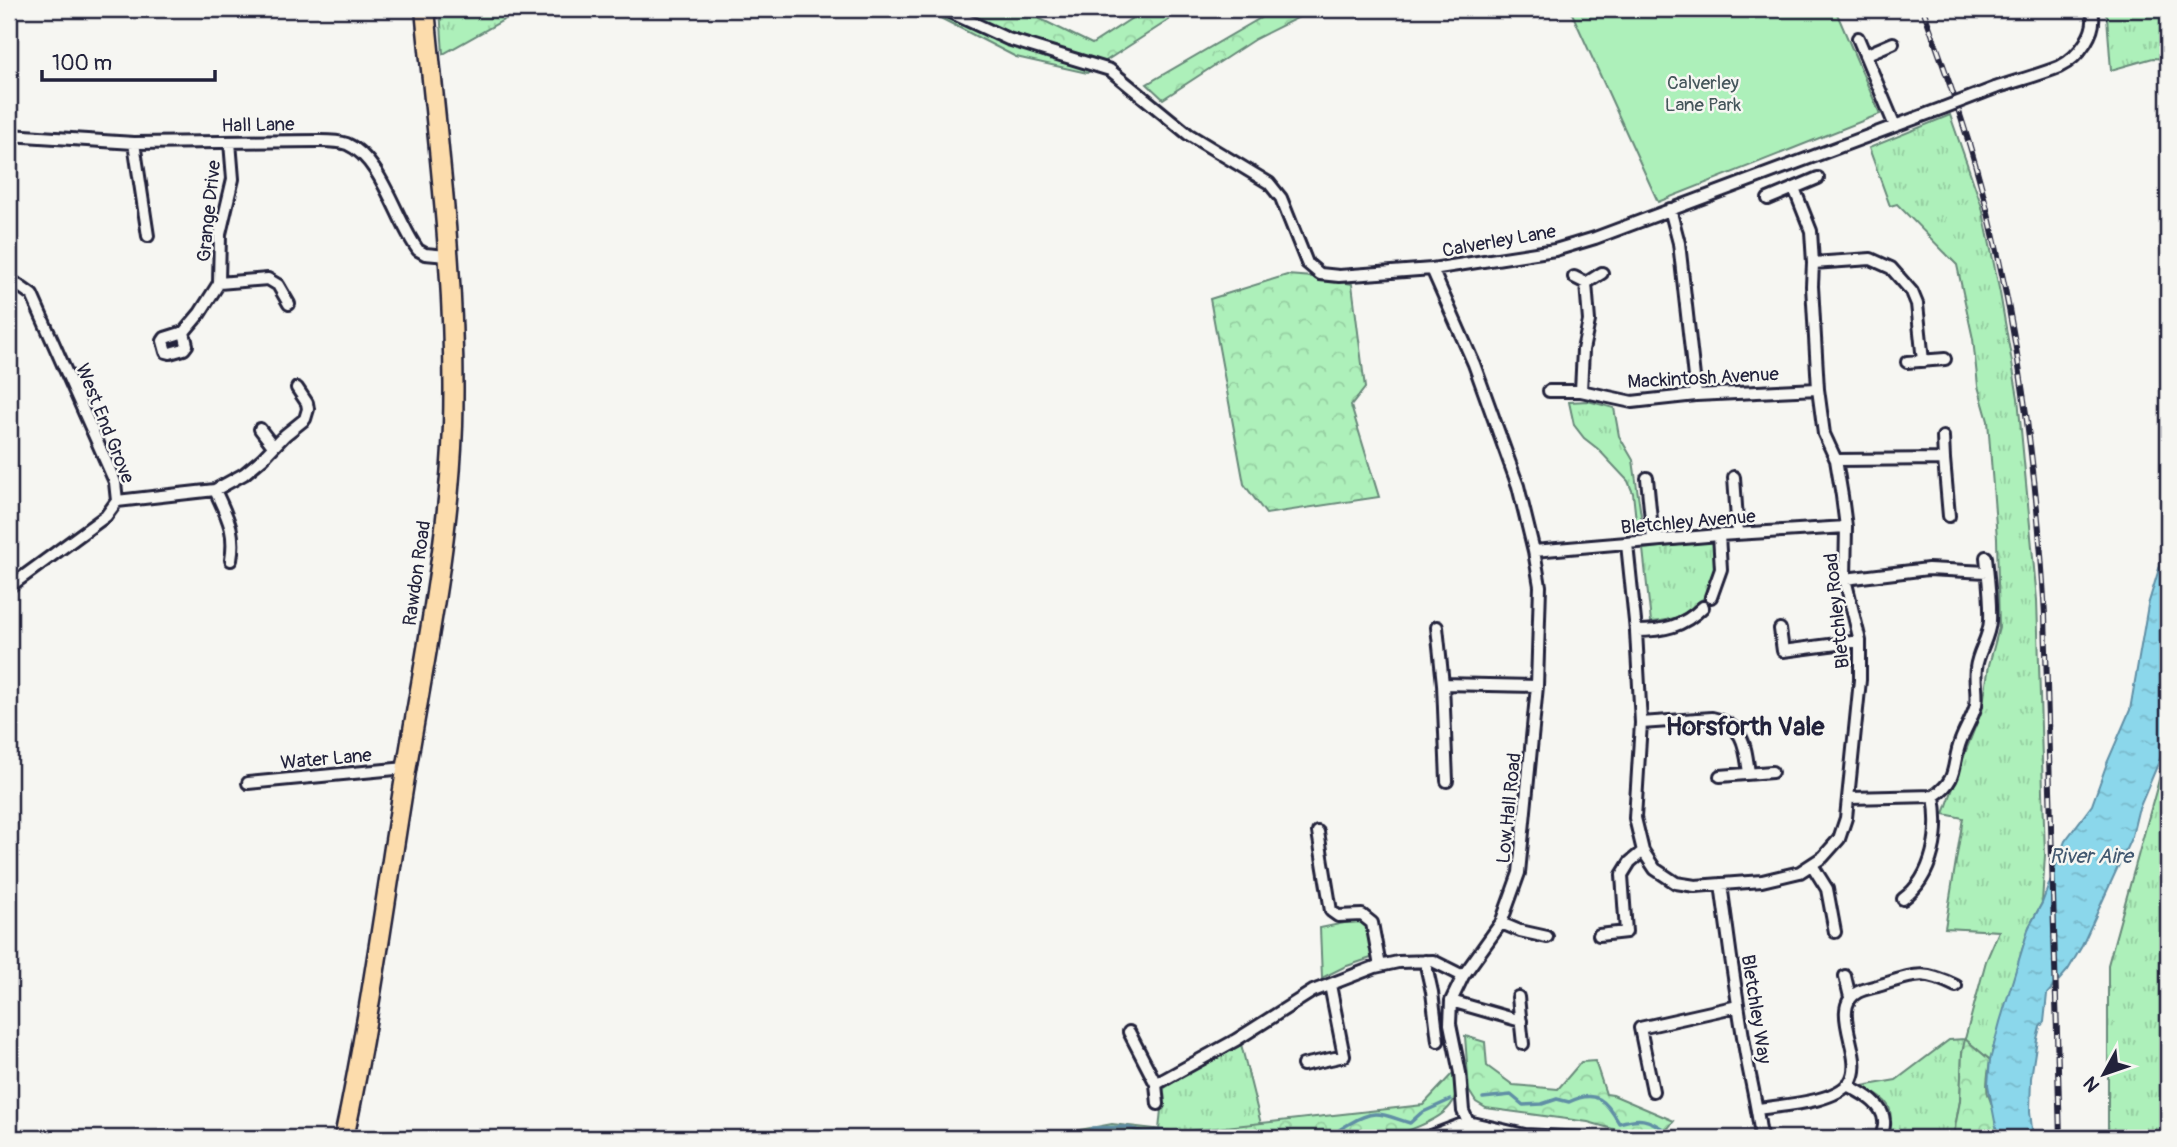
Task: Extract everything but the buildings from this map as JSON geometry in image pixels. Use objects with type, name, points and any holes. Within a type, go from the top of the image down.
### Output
[{"type":"main road","name":"Rawdon Road","points":[[344,1138],[435,598],[450,470],[453,377],[447,256],[425,9]]},
{"type":"street","name":"Calverley Lane","points":[[943,9],[1007,39],[1110,70],[1188,134],[1269,183],[1281,198],[1307,263],[1320,274],[1339,276],[1432,270],[1555,250],[1595,238],[2062,65],[2090,39],[2093,15],[2091,9]]},
{"type":"street","points":[[1858,38],[1895,126]]},
{"type":"street","points":[[1865,55],[1893,43]]},
{"type":"street","name":"Hall Lane","points":[[9,135],[134,142],[336,141],[358,150],[370,165],[418,250],[425,254],[447,256]]},
{"type":"street","points":[[134,142],[148,236]]},
{"type":"street","name":"Grange Drive","points":[[230,142],[233,179],[220,234],[219,283],[268,279],[278,285],[289,304]]},
{"type":"street","points":[[1768,199],[1818,178]]},
{"type":"street","name":"Bletchley Road","points":[[1628,544],[1641,723],[1635,818],[1643,851],[1655,869],[1676,883],[1695,886],[1762,881],[1800,872],[1823,857],[1839,839],[1846,818],[1860,680],[1860,640],[1846,579],[1846,527],[1836,460],[1824,434],[1818,389],[1811,231],[1794,188]]},
{"type":"street","points":[[1670,209],[1679,243],[1696,395]]},
{"type":"street","points":[[1813,263],[1871,260],[1891,268],[1912,292],[1917,304],[1923,361]]},
{"type":"street","name":"Low Hall Road","points":[[1432,270],[1474,363],[1518,486],[1540,586],[1537,686],[1519,873],[1502,923],[1463,975],[1451,1000],[1450,1024],[1460,1073],[1463,1111],[1475,1138]]},
{"type":"street","points":[[1586,283],[1602,273]]},
{"type":"street","points":[[1574,278],[1586,283]]},
{"type":"street","points":[[184,332],[219,283]]},
{"type":"street","points":[[1581,391],[1583,350],[1589,321],[1586,283]]},
{"type":"street","name":"West End Grove","points":[[9,284],[15,284],[32,295],[115,482],[117,500],[106,516],[9,587]]},
{"type":"street","points":[[1907,362],[1945,359]]},
{"type":"street","points":[[117,500],[215,490],[244,474],[305,419],[307,403],[297,388]]},
{"type":"street","name":"Mackintosh Avenue","points":[[1549,391],[1581,391],[1632,402],[1696,395],[1818,389]]},
{"type":"street","points":[[260,429],[273,446]]},
{"type":"street","points":[[1943,437],[1949,516]]},
{"type":"street","points":[[1836,460],[1944,459]]},
{"type":"street","points":[[1734,477],[1738,534]]},
{"type":"street","points":[[1647,478],[1653,540]]},
{"type":"street","points":[[215,490],[233,531],[231,560]]},
{"type":"street","name":"Bletchley Avenue","points":[[1534,551],[1846,527]]},
{"type":"street","points":[[1711,597],[1721,569],[1719,535]]},
{"type":"street","points":[[1849,798],[1934,796],[1950,780],[1956,768],[1959,745],[1976,702],[1976,667],[1988,637],[1990,622],[1986,557]]},
{"type":"street","points":[[1846,579],[1928,569],[1987,572]]},
{"type":"street","points":[[1636,631],[1669,629],[1688,620],[1703,607]]},
{"type":"street","points":[[1437,627],[1443,684],[1447,781]]},
{"type":"street","points":[[1780,629],[1783,651],[1860,640]]},
{"type":"street","points":[[1443,684],[1537,686]]},
{"type":"street","points":[[1641,723],[1712,718],[1721,720],[1741,736],[1745,744],[1749,773]]},
{"type":"street","name":"Water Lane","points":[[248,783],[407,768]]},
{"type":"street","points":[[1720,775],[1772,772]]},
{"type":"street","points":[[1903,899],[1924,876],[1930,861],[1936,811],[1934,796]]},
{"type":"street","points":[[1318,832],[1331,911],[1338,916],[1363,915],[1372,923],[1380,966]]},
{"type":"street","points":[[1599,935],[1626,932],[1622,875],[1630,862],[1643,851]]},
{"type":"street","points":[[1812,865],[1827,889],[1835,932]]},
{"type":"street","name":"Bletchley Way","points":[[1721,884],[1738,1006],[1761,1138]]},
{"type":"street","points":[[1502,923],[1520,931],[1546,937]]},
{"type":"street","points":[[1425,961],[1438,1041]]},
{"type":"street","points":[[1156,1084],[1236,1040],[1313,991],[1380,966],[1398,962],[1433,961],[1463,975]]},
{"type":"street","points":[[1758,1109],[1832,1096],[1847,1085],[1855,1071],[1845,1012],[1850,997],[1859,991],[1903,977],[1920,975],[1935,976],[1956,986]]},
{"type":"street","points":[[1845,976],[1850,997]]},
{"type":"street","points":[[1303,1065],[1344,1056],[1330,985]]},
{"type":"street","points":[[1518,997],[1523,1044]]},
{"type":"street","points":[[1451,1000],[1521,1021]]},
{"type":"street","points":[[1653,1091],[1640,1028],[1738,1006]]},
{"type":"street","points":[[1129,1032],[1156,1084],[1158,1104]]},
{"type":"street","points":[[1847,1085],[1867,1097],[1881,1111],[1884,1120],[1881,1138]]},
{"type":"street","points":[[1426,1138],[1468,1122],[1525,1135],[1583,1138]]},
{"type":"green space","points":[[440,9],[523,9],[443,54]]},
{"type":"green space","points":[[923,9],[1020,9],[1092,44],[1146,9],[1162,9],[1169,20],[1087,73],[1016,57]]},
{"type":"green space","points":[[1276,9],[1315,9],[1255,39],[1163,99],[1147,84]]},
{"type":"green space","name":"Calverley Lane Park","points":[[1570,9],[1835,9],[1880,114],[1658,202]]},
{"type":"green space","points":[[2104,9],[2168,9],[2168,52],[2165,59],[2153,58],[2111,70]]},
{"type":"green space","points":[[1950,115],[1982,207],[2018,398],[2037,600],[2045,855],[2042,903],[2029,927],[1990,1060],[1966,1040],[1962,1053],[1960,1101],[1953,1138],[1889,1138],[1891,1118],[1888,1106],[1885,1101],[1862,1086],[1896,1080],[1949,1040],[1965,1039],[1986,961],[1999,931],[1945,928],[1963,818],[1944,814],[1982,710],[1989,665],[1999,628],[1997,538],[1988,421],[1978,386],[1973,339],[1957,265],[1897,204],[1890,206],[1869,148]]},
{"type":"green space","points":[[1287,275],[1352,284],[1365,388],[1351,406],[1379,497],[1266,514],[1244,484],[1210,299]]},
{"type":"green space","points":[[1588,401],[1614,408],[1619,436],[1633,460],[1643,530],[1637,530],[1633,493],[1628,481],[1574,425],[1569,402]]},
{"type":"green space","points":[[1715,541],[1717,570],[1701,600],[1684,614],[1651,622],[1643,549]]},
{"type":"green space","points":[[2168,747],[2168,1138],[2108,1138],[2108,965]]},
{"type":"green space","points":[[1359,920],[1367,924],[1374,957],[1322,978],[1320,928]]},
{"type":"green space","points":[[1465,1036],[1485,1042],[1487,1066],[1513,1085],[1558,1089],[1581,1062],[1595,1061],[1606,1094],[1674,1121],[1660,1138],[1645,1138],[1588,1122],[1486,1108],[1476,1102],[1469,1091]]},
{"type":"green space","points":[[1965,1039],[1990,1060],[1987,1090],[2001,1138],[1953,1138],[1960,1101]]},
{"type":"green space","points":[[1240,1040],[1261,1124],[1180,1132],[1159,1130],[1163,1089]]},
{"type":"green space","points":[[1453,1073],[1455,1096],[1452,1104],[1427,1123],[1389,1138],[1058,1138],[1080,1130],[1112,1124],[1180,1132],[1423,1105]]},
{"type":"water","name":"River Aire","points":[[2168,539],[2168,740],[2138,811],[2132,836],[2082,946],[2068,970],[2047,994],[2044,1022],[2037,1039],[2031,1078],[2033,1138],[2001,1138],[1996,1127],[1988,1085],[1990,1060],[2000,1022],[2029,927],[2042,903],[2065,841],[2092,805],[2130,710],[2148,605]]},
{"type":"waterway","points":[[1483,1098],[1511,1095],[1523,1105],[1542,1104],[1557,1099],[1569,1102],[1593,1097],[1605,1103],[1619,1123],[1643,1120],[1666,1131]]},
{"type":"waterway","points":[[1331,1138],[1342,1128],[1366,1116],[1379,1114],[1410,1123],[1421,1113],[1450,1100]]},
{"type":"waterway","points":[[1082,1138],[1092,1128],[1126,1127],[1143,1132],[1163,1131],[1185,1138]]},
{"type":"waterway","points":[[1238,1138],[1246,1135],[1276,1138]]},
{"type":"railway","points":[[1923,9],[1968,140],[1994,238],[2015,345],[2031,453],[2045,615],[2060,1138]]},
{"type":"district","name":"Horsforth Vale","points":[[1745,726]]}]
